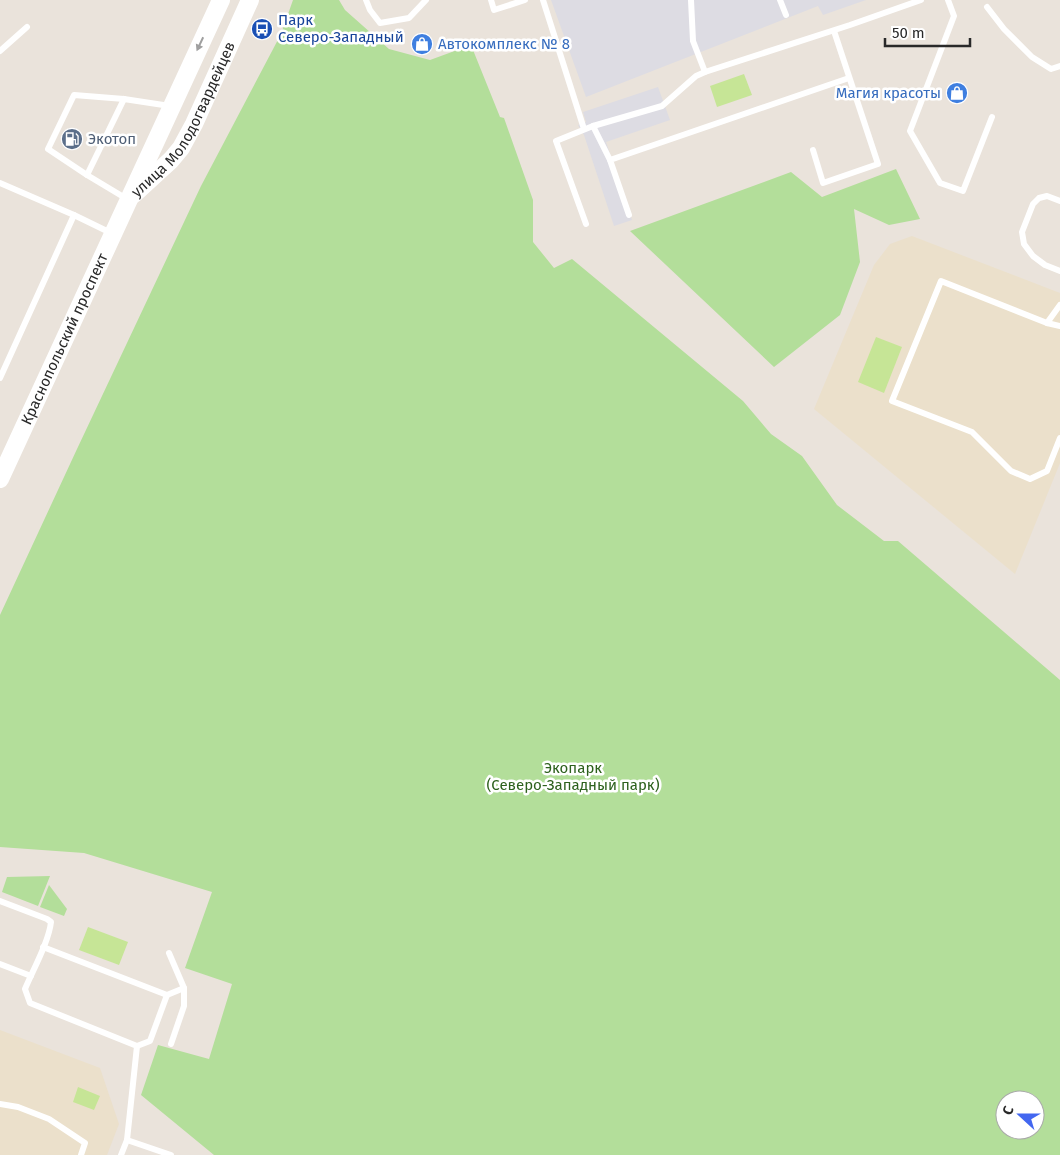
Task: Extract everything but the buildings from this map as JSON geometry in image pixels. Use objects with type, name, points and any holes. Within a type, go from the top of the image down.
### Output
[{"type":"street","name":"улица Молодогвардейцев","points":[[128,200],[221,0]]},
{"type":"street","name":"улица Молодогвардейцев","points":[[128,200],[171,160],[181,148],[194,124],[250,0]]},
{"type":"street","name":"Краснопольский проспект","points":[[0,479],[128,200]]},
{"type":"lane","points":[[366,0],[370,10],[380,23],[409,18],[426,0]]},
{"type":"lane","points":[[491,0],[494,10],[526,0]]},
{"type":"lane","points":[[543,0],[584,129]]},
{"type":"lane","points":[[691,0],[693,41],[705,72]]},
{"type":"lane","points":[[780,0],[786,15]]},
{"type":"lane","points":[[586,224],[556,141],[593,126],[662,106],[696,76],[705,72],[921,0]]},
{"type":"lane","points":[[948,0],[954,16],[910,132],[940,183],[963,191],[992,117]]},
{"type":"lane","points":[[987,7],[1004,30],[1032,57],[1051,69],[1060,66]]},
{"type":"lane","points":[[0,51],[27,27]]},
{"type":"lane","points":[[813,150],[823,183],[878,164],[834,30]]},
{"type":"lane","points":[[610,160],[849,78]]},
{"type":"lane","points":[[128,200],[48,149],[74,95],[124,99],[171,107]]},
{"type":"lane","points":[[87,175],[124,99]]},
{"type":"lane","points":[[593,126],[610,160],[629,215]]},
{"type":"lane","points":[[0,183],[113,234]]},
{"type":"lane","points":[[1060,201],[1047,196],[1038,198],[1033,204],[1022,232],[1024,244],[1033,256],[1045,266],[1060,270]]},
{"type":"lane","points":[[0,378],[74,216]]},
{"type":"lane","points":[[1060,326],[1047,323],[941,281],[892,401],[972,432],[1011,471],[1030,479],[1047,471],[1060,438]]},
{"type":"lane","points":[[1047,323],[1060,305]]},
{"type":"lane","points":[[0,901],[51,922],[51,927],[25,989],[30,1003],[137,1046],[150,1041],[167,995]]},
{"type":"lane","points":[[43,947],[167,995],[184,988]]},
{"type":"lane","points":[[169,953],[184,988],[184,1006],[171,1044]]},
{"type":"lane","points":[[0,964],[30,976]]},
{"type":"lane","points":[[122,1155],[127,1140],[137,1046]]},
{"type":"lane","points":[[0,1104],[18,1107],[49,1119],[85,1143],[81,1155]]},
{"type":"lane","points":[[127,1140],[171,1155]]},
{"type":"shaded area","points":[[551,0],[866,0],[823,15],[818,6],[586,97]]},
{"type":"shaded area","points":[[658,87],[670,120],[606,142],[632,220],[614,226],[584,135],[578,125],[586,122],[583,112]]},
{"type":"shaded area","points":[[912,236],[1060,293],[1060,463],[1015,574],[814,409],[874,265],[890,244]]},
{"type":"shaded area","points":[[0,1030],[100,1068],[119,1124],[107,1155],[0,1155]]},
{"type":"green space","name":"Экопарк (Северо-Западный парк)","points":[[293,0],[339,0],[345,10],[389,49],[430,60],[471,45],[500,117],[504,118],[533,200],[533,242],[554,268],[572,259],[743,401],[771,434],[802,456],[837,505],[884,541],[898,541],[1060,680],[1060,1155],[214,1155],[141,1095],[158,1045],[209,1059],[232,984],[185,968],[212,892],[84,853],[0,847],[0,615],[201,186],[281,34]]},
{"type":"green space","points":[[744,74],[752,95],[717,107],[710,86]]},
{"type":"green space","points":[[896,169],[920,219],[889,225],[854,209],[860,262],[840,315],[774,367],[630,231],[791,172],[822,197]]},
{"type":"green space","points":[[876,337],[902,347],[884,393],[858,382]]},
{"type":"green space","points":[[50,876],[38,906],[2,892],[7,877]]},
{"type":"green space","points":[[49,885],[67,909],[64,916],[40,907]]},
{"type":"green space","points":[[88,927],[128,942],[119,965],[79,950]]},
{"type":"green space","points":[[78,1087],[100,1096],[94,1110],[73,1102]]},
{"type":"place","name":"Парк Северо-Западный","points":[[262,29]]},
{"type":"place","name":"Автокомплекс № 8","points":[[422,44]]},
{"type":"place","name":"Магия красоты","points":[[957,93]]},
{"type":"place","name":"Экотоп","points":[[72,139]]}]
